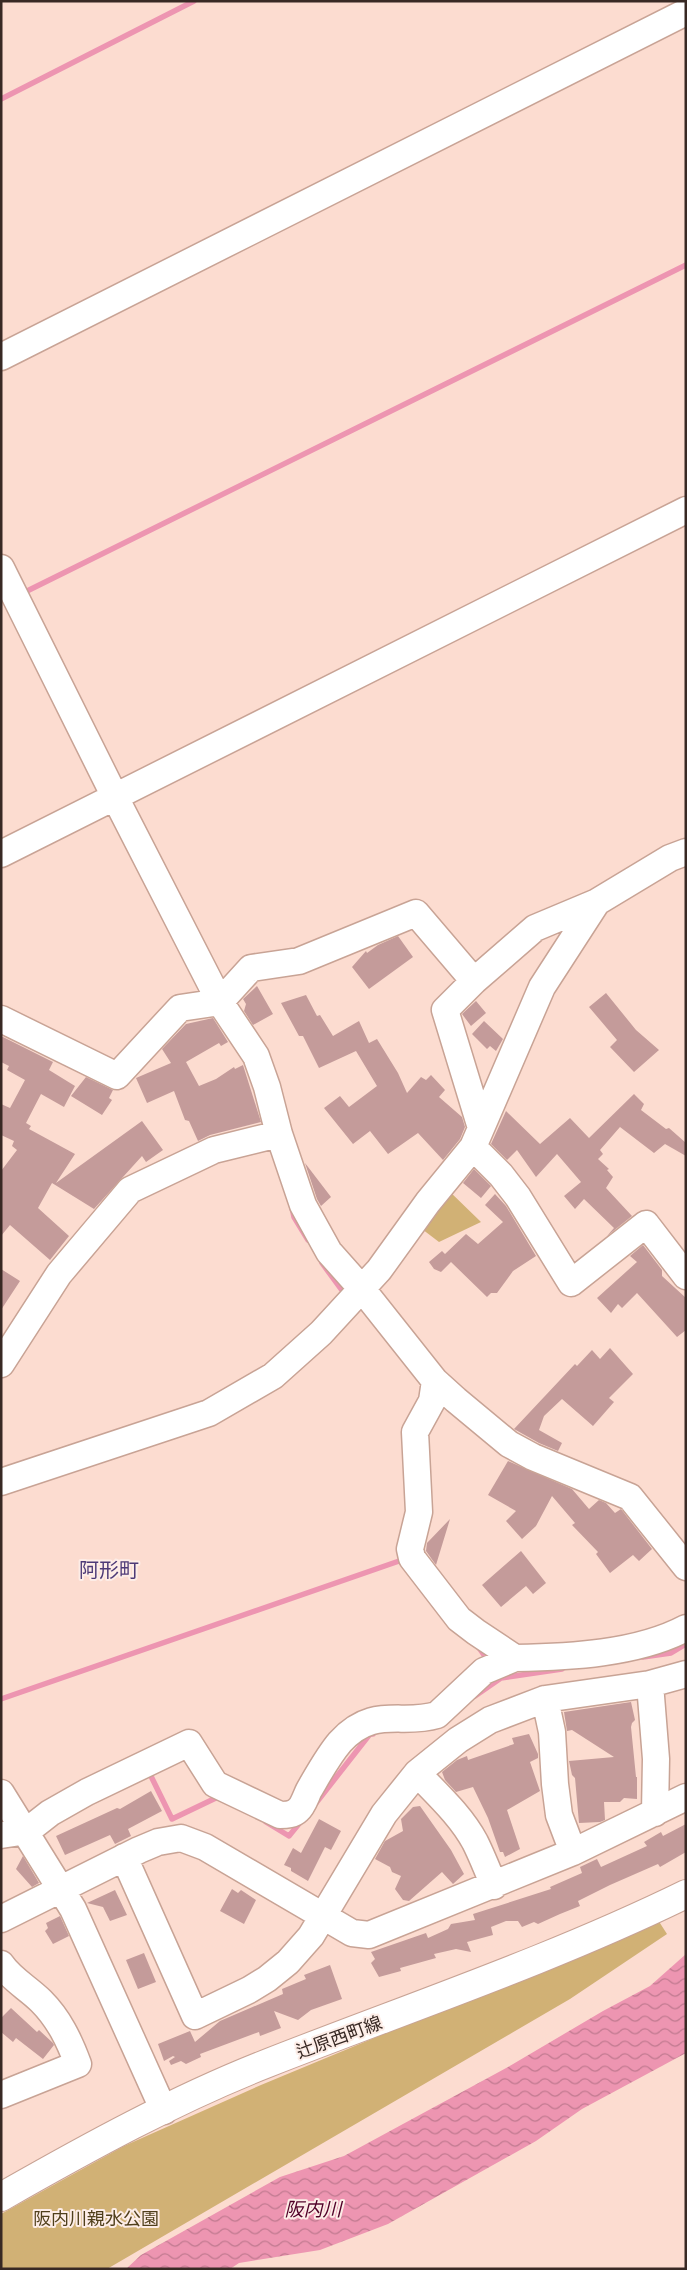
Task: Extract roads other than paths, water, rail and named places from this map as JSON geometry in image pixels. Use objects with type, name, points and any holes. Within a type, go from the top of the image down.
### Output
[{"type":"main road","name":"辻原西町線","points":[[1,2197],[70,2157],[267,2063],[384,2020],[547,1955],[686,1894]]},
{"type":"street","points":[[1,357],[686,12]]},
{"type":"street","points":[[1,854],[686,510]]},
{"type":"street","points":[[11,587],[115,797],[220,1002],[256,1056],[268,1087],[279,1134],[304,1205],[329,1252],[362,1289],[435,1380],[509,1444],[533,1457],[630,1497],[686,1567]]},
{"type":"street","points":[[686,852],[670,858],[597,902],[535,928],[474,981],[445,1010],[477,1138],[518,1197],[570,1283],[646,1224],[686,1276]]},
{"type":"street","points":[[1,1482],[209,1412],[273,1376],[321,1333],[362,1289],[477,1138],[542,987],[597,902]]},
{"type":"street","points":[[1,1019],[117,1076],[180,1008],[220,1002],[251,968],[298,961],[416,913],[474,981]]},
{"type":"street","points":[[1,1364],[59,1274],[130,1190],[214,1150],[279,1134]]},
{"type":"street","points":[[435,1380],[432,1401],[415,1432],[419,1512],[410,1550],[412,1558],[459,1619],[476,1632],[500,1664]]},
{"type":"street","points":[[1,1835],[27,1832],[50,1813],[86,1792],[188,1743],[215,1784],[280,1815],[287,1815],[298,1810],[332,1752],[342,1740],[354,1730],[369,1722],[384,1717],[428,1718],[437,1715],[500,1664],[586,1655],[655,1642],[686,1628]]},
{"type":"street","points":[[124,1857],[195,2016],[267,1979],[288,1962],[311,1936],[384,1814],[417,1773],[458,1740],[490,1720],[545,1699],[650,1684],[686,1674]]},
{"type":"street","points":[[650,1684],[656,1759],[655,1813]]},
{"type":"street","points":[[545,1699],[552,1732],[559,1815],[573,1852]]},
{"type":"street","points":[[417,1773],[454,1811],[465,1827],[475,1842],[494,1886]]},
{"type":"street","points":[[1,1793],[62,1888],[73,1909],[164,2111]]},
{"type":"street","points":[[1,1919],[124,1857],[158,1842],[181,1838],[205,1847],[352,1934],[370,1935],[494,1886],[573,1852],[686,1797]]},
{"type":"street","points":[[1,1964],[13,1978],[52,2012],[62,2028],[78,2064],[1,2095]]},
{"type":"water","name":"阪内川","points":[[686,1954],[686,2053],[582,2109],[536,2141],[388,2224],[320,2250],[239,2263],[230,2269],[126,2269],[141,2255],[280,2177],[344,2156],[508,2067],[603,2011],[650,1986]]},
{"type":"waterway","points":[[1,99],[194,1]]},
{"type":"waterway","points":[[21,594],[686,265]]},
{"type":"waterway","points":[[292,1208],[294,1217],[308,1240]]},
{"type":"waterway","points":[[322,1263],[341,1289]]},
{"type":"waterway","points":[[1,1699],[402,1560]]},
{"type":"waterway","points":[[643,1657],[671,1653],[686,1644]]},
{"type":"waterway","points":[[477,1645],[489,1662]]},
{"type":"waterway","points":[[475,1696],[501,1678],[562,1669]]},
{"type":"waterway","points":[[316,1803],[370,1734],[373,1734]]},
{"type":"waterway","points":[[148,1770],[172,1819],[220,1796]]},
{"type":"waterway","points":[[266,1822],[289,1836],[302,1820]]},
{"type":"district","name":"阿形町","points":[[109,1570]]},
{"type":"park label","name":"阪内川親水公園","points":[[96,2218]]}]
